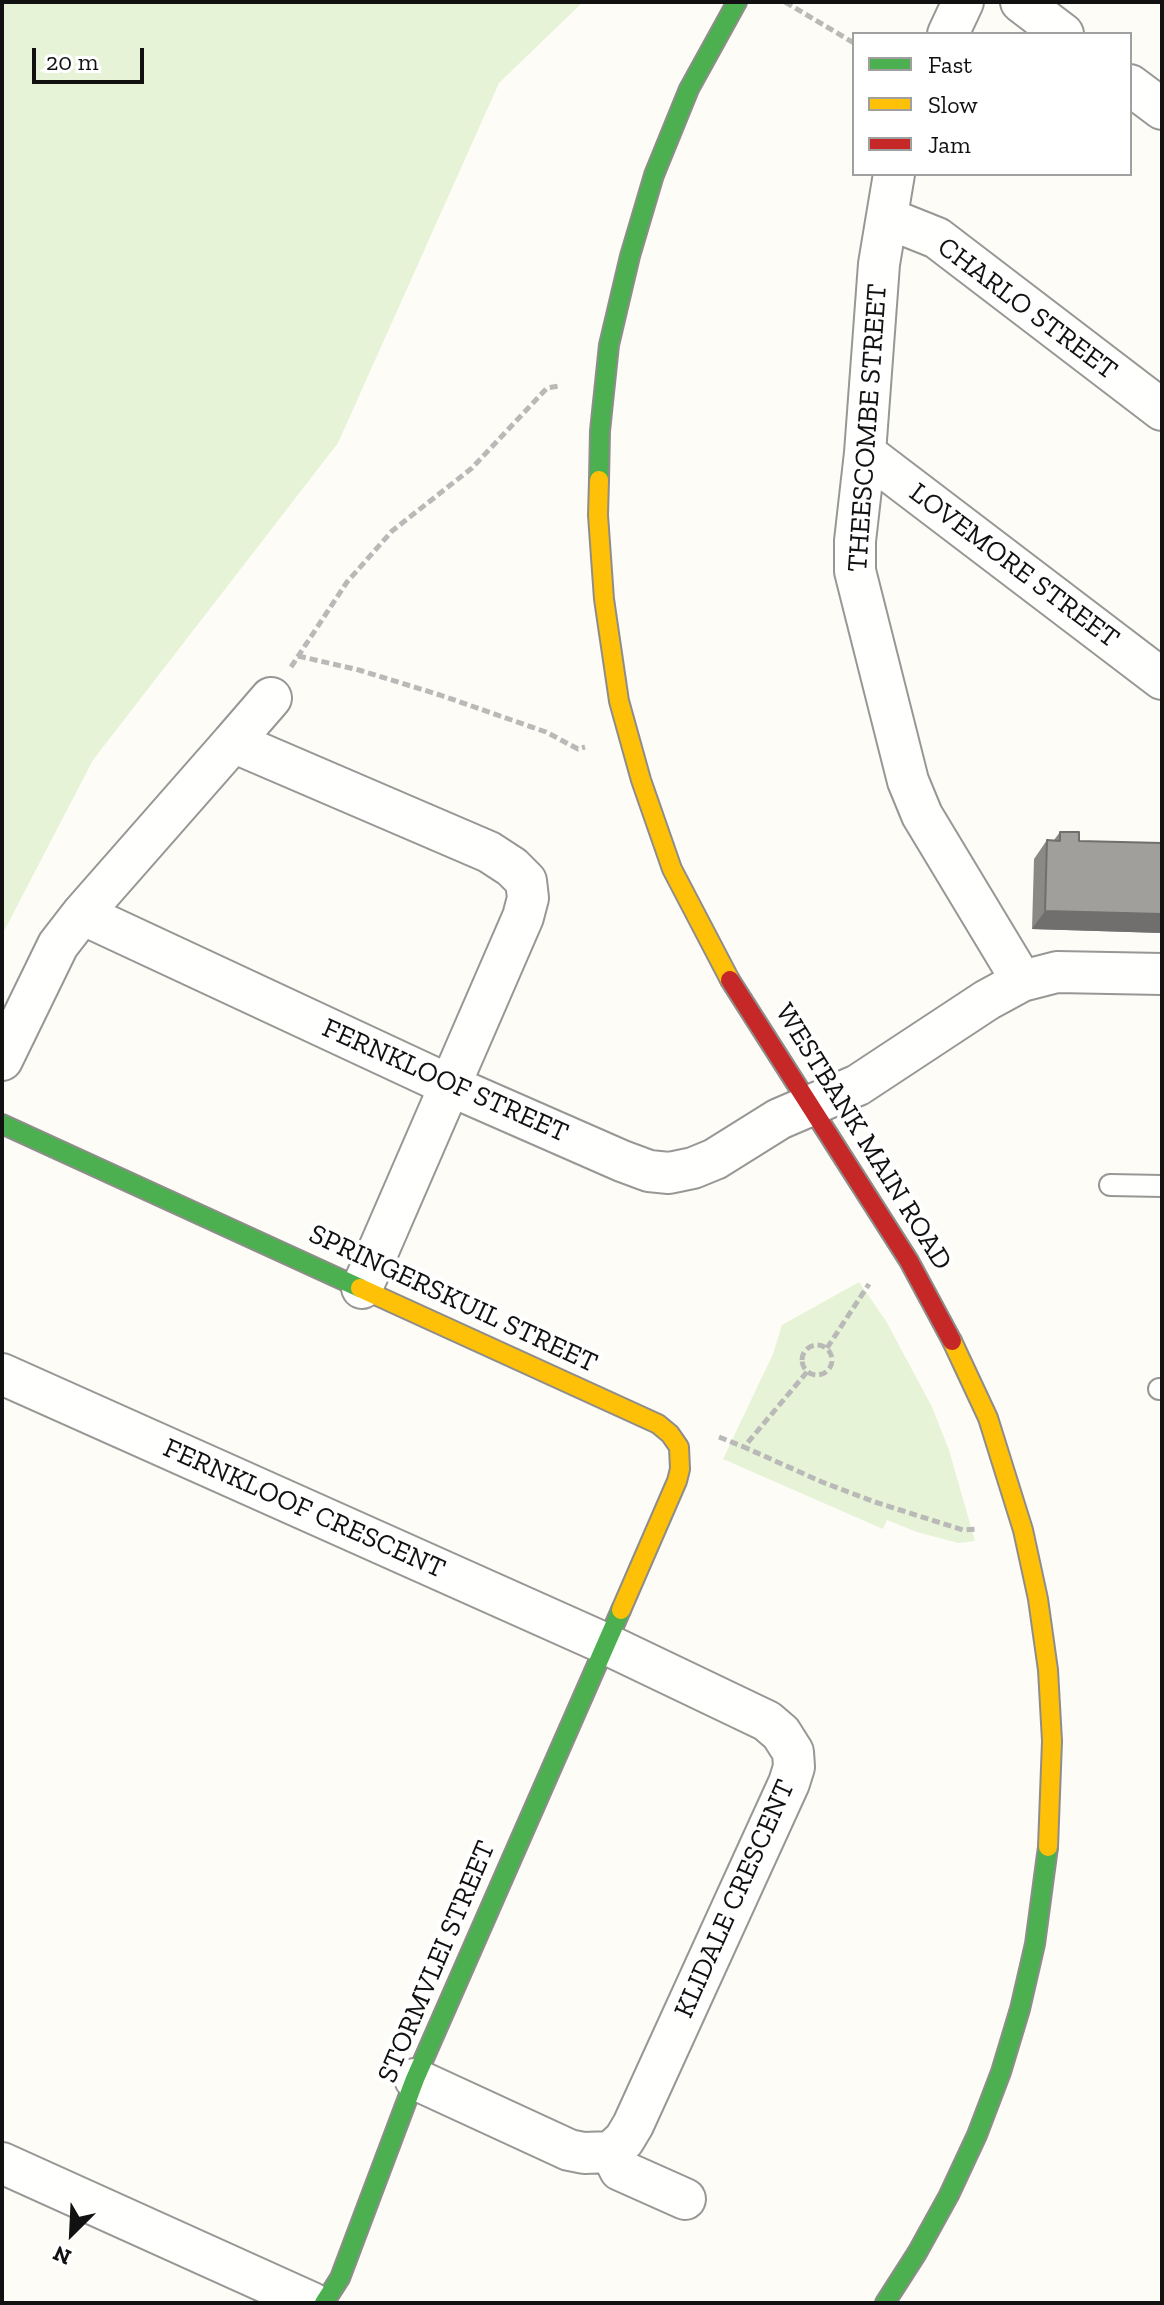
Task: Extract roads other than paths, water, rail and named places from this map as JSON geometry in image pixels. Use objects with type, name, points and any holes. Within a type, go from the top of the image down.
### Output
[{"type":"street","name":"WESTBANK MAIN ROAD","points":[[737,2],[689,89],[654,175],[630,256],[609,345],[600,431],[598,515],[604,599],[619,701],[641,780],[667,855],[718,962],[931,1298],[965,1364],[988,1418],[1023,1530],[1038,1599],[1048,1670],[1052,1741],[1051,1812],[1035,1944],[1020,2009],[977,2135],[949,2195],[885,2303]]},
{"type":"street","points":[[949,32],[963,2]]},
{"type":"street","points":[[1021,2],[1060,32]]},
{"type":"street","points":[[1132,86],[1162,109]]},
{"type":"street","name":"THEESCOMBE STREET","points":[[894,176],[879,264],[855,571],[908,781],[922,815],[1022,981]]},
{"type":"street","name":"CHARLO STREET","points":[[887,218],[937,238],[1162,410]]},
{"type":"street","name":"LOVEMORE STREET","points":[[865,453],[1162,679]]},
{"type":"street","points":[[2,1060],[51,957],[82,914],[271,698]]},
{"type":"street","points":[[233,742],[489,852],[526,881],[528,898],[523,917],[362,1288]]},
{"type":"street","name":"FERNKLOOF STREET","points":[[82,914],[451,1086],[622,1161],[649,1171],[669,1173],[715,1159],[779,1119],[858,1085],[987,1000],[1022,981],[1057,972],[1162,974]]},
{"type":"street","name":"SPRINGERSKUIL STREET","points":[[2,1124],[658,1424],[670,1434],[679,1447],[677,1481],[606,1644]]},
{"type":"street","name":"FERNKLOOF CRESCENT","points":[[2,1374],[606,1644]]},
{"type":"street","name":"STORMVLEI STREET","points":[[324,2303],[340,2278],[415,2079],[606,1644]]},
{"type":"street","name":"KLIDALE CRESCENT","points":[[606,1644],[767,1721],[781,1733],[793,1752],[794,1767],[633,2125],[624,2140],[611,2152]]},
{"type":"street","points":[[415,2079],[569,2150],[611,2152],[620,2170],[685,2199]]},
{"type":"street","points":[[2,2163],[312,2303]]},
{"type":"lane","points":[[1110,1185],[1162,1186]]}]
